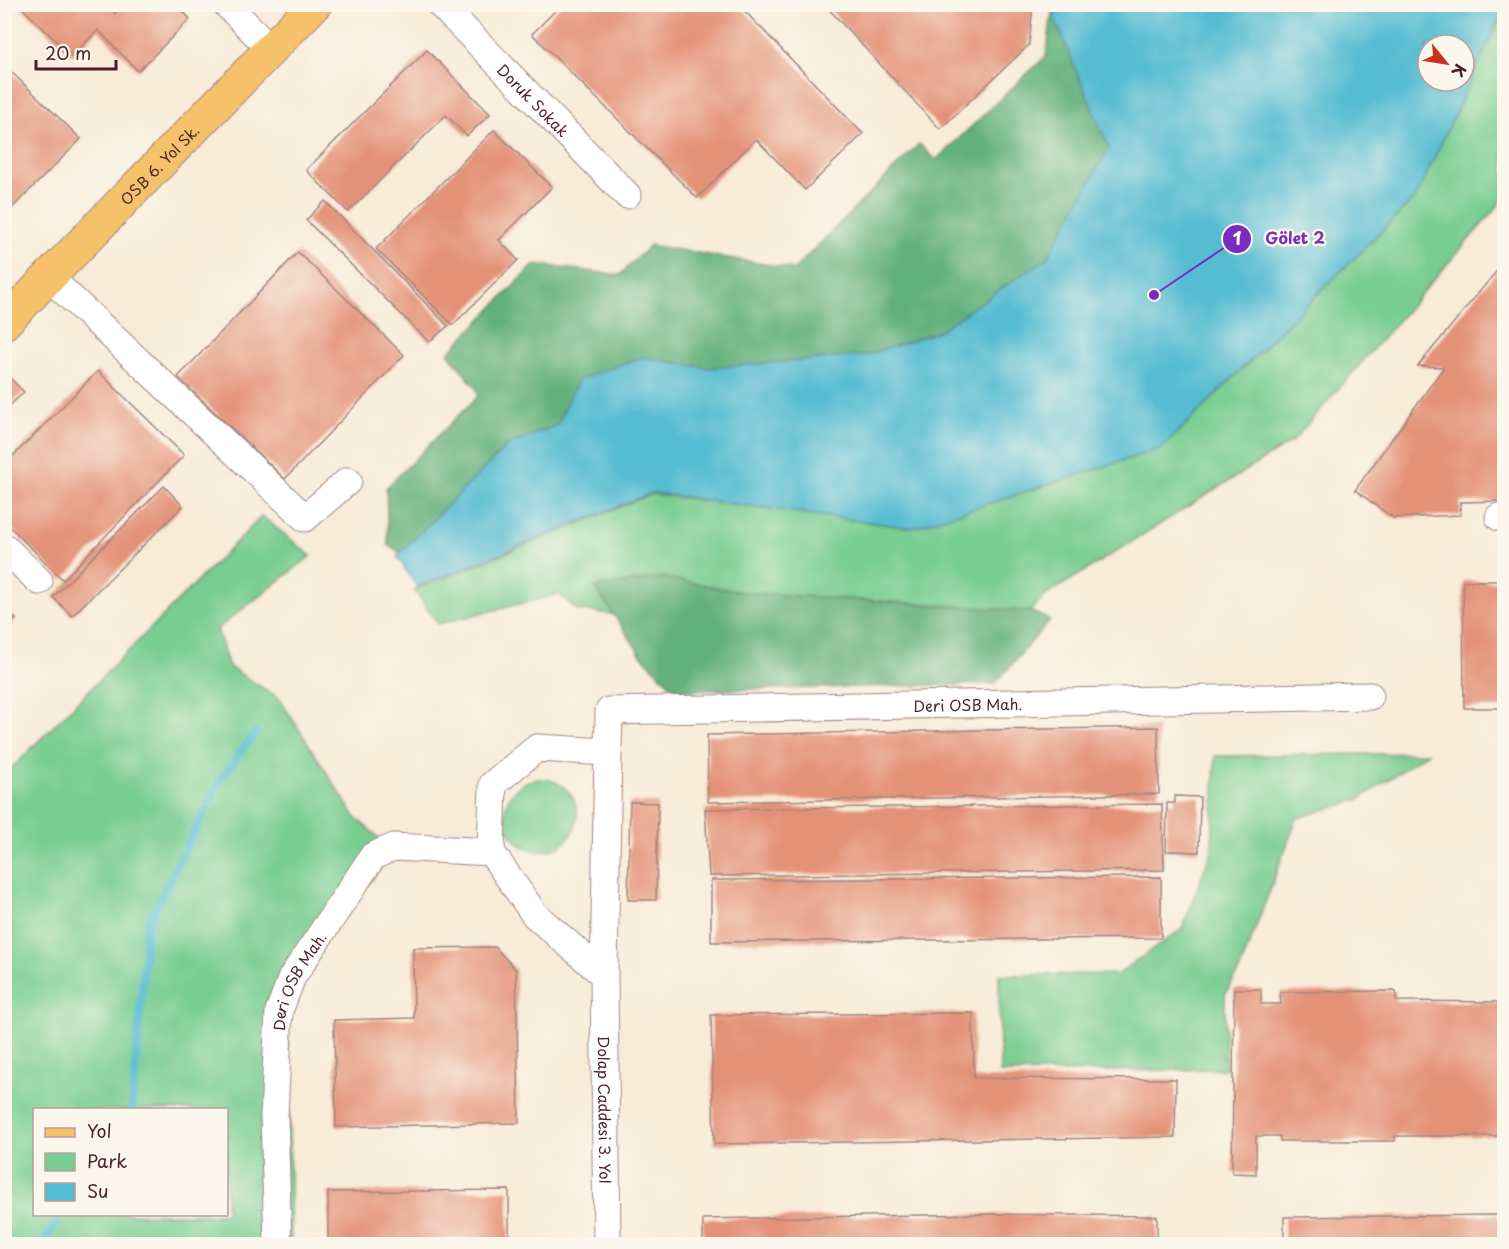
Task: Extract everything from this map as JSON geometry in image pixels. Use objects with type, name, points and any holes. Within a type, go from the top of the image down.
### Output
[{"type":"main road","name":"OSB 6. Yol Sk.","points":[[4,323],[315,4]]},
{"type":"street","points":[[226,4],[271,49]]},
{"type":"street","name":"Doruk Sokak","points":[[440,4],[627,195]]},
{"type":"street","points":[[49,277],[305,518],[348,480]]},
{"type":"street","points":[[4,547],[39,581]]},
{"type":"street","name":"Deri OSB Mah.","points":[[608,752],[609,711],[1370,696]]},
{"type":"street","points":[[604,975],[535,915],[491,852],[493,784],[537,748],[608,752]]},
{"type":"street","name":"Dolap Caddesi 3. Yol","points":[[607,1245],[604,975],[608,752]]},
{"type":"street","name":"Deri OSB Mah.","points":[[278,1245],[274,1116],[279,1011],[292,977],[373,856],[394,847],[491,852]]},
{"type":"green space","points":[[1053,5],[1090,5],[1138,101],[1075,248],[915,351],[562,438],[412,560],[388,545],[386,488],[478,396],[476,388],[448,353],[535,264],[620,275],[650,245],[794,269],[919,144],[936,160],[1046,56]]},
{"type":"green space","points":[[1504,5],[1504,194],[1498,206],[1293,441],[1048,594],[1030,611],[618,615],[577,610],[559,594],[438,624],[414,590],[652,494],[915,526],[1449,93],[1476,93],[1476,58]]},
{"type":"green space","points":[[262,516],[311,556],[217,629],[229,667],[279,698],[355,817],[394,851],[287,989],[291,1244],[5,1244],[5,775]]},
{"type":"green space","points":[[661,577],[743,592],[1030,611],[1050,620],[995,684],[676,691],[641,655],[595,587]]},
{"type":"green space","points":[[1428,753],[1358,800],[1297,818],[1240,969],[1225,994],[1225,1069],[1000,1073],[999,975],[1118,974],[1182,929],[1212,850],[1215,756]]},
{"type":"green space","points":[[541,779],[561,785],[571,795],[577,815],[571,835],[561,845],[541,851],[521,845],[511,835],[505,815],[511,795],[521,785]]},
{"type":"water","points":[[1504,4],[1504,9],[1476,69],[1476,33],[1416,33],[1416,93],[1465,93],[1416,197],[1162,448],[912,528],[652,493],[417,587],[397,556],[507,446],[557,425],[578,380],[641,357],[709,368],[867,355],[937,332],[1047,258],[1109,148],[1053,15],[1059,5]]},
{"type":"building","points":[[18,4],[123,4],[114,14],[124,4],[176,4],[190,19],[138,71],[98,30],[72,56]]},
{"type":"building","points":[[562,4],[738,4],[863,134],[805,190],[756,139],[697,198],[532,34]]},
{"type":"building","points":[[824,4],[1033,4],[1029,45],[940,129]]},
{"type":"building","points":[[427,50],[490,114],[467,136],[446,115],[348,212],[306,170]]},
{"type":"building","points":[[4,65],[81,139],[4,216]]},
{"type":"building","points":[[494,130],[552,187],[499,240],[518,260],[453,325],[376,249]]},
{"type":"building","points":[[325,201],[448,326],[429,342],[306,220]]},
{"type":"building","points":[[298,252],[404,355],[285,479],[178,377]]},
{"type":"building","points":[[1504,262],[1504,501],[1460,502],[1461,515],[1393,518],[1355,490],[1444,367],[1418,366]]},
{"type":"building","points":[[98,371],[184,455],[63,580],[4,521],[4,465]]},
{"type":"building","points":[[7,375],[24,392],[4,411],[4,377]]},
{"type":"building","points":[[164,486],[183,506],[72,616],[53,597]]},
{"type":"building","points":[[1463,581],[1504,581],[1504,708],[1464,708]]},
{"type":"building","points":[[4,609],[16,619],[4,631]]},
{"type":"building","points":[[1158,727],[1159,794],[708,802],[707,735]]},
{"type":"building","points":[[1175,796],[1200,797],[1199,852],[1166,851],[1167,803],[1175,803]]},
{"type":"building","points":[[630,802],[658,803],[656,900],[628,900]]},
{"type":"building","points":[[1162,804],[1164,870],[709,876],[705,809]]},
{"type":"building","points":[[1161,877],[1161,938],[711,942],[711,880]]},
{"type":"building","points":[[495,947],[516,970],[519,1123],[336,1127],[334,1020],[414,1018],[413,948]]},
{"type":"building","points":[[1234,989],[1261,989],[1261,1004],[1281,1004],[1280,992],[1396,991],[1396,1001],[1504,1002],[1504,1136],[1395,1136],[1395,1141],[1280,1141],[1280,1136],[1256,1136],[1256,1174],[1232,1173]]},
{"type":"building","points":[[973,1013],[974,1078],[1176,1079],[1175,1137],[714,1144],[711,1015]]},
{"type":"building","points":[[509,1190],[509,1244],[328,1244],[328,1192]]},
{"type":"building","points":[[982,1214],[1157,1216],[1157,1244],[703,1244],[703,1219]]},
{"type":"building","points":[[1504,1215],[1504,1244],[1284,1244],[1284,1217]]},
{"type":"waterway","points":[[132,1108],[147,925],[222,777],[256,732]]},
{"type":"waterway","points":[[44,1244],[59,1216]]},
{"type":"place","name":"Gölet 2","points":[[1154,295]]}]
